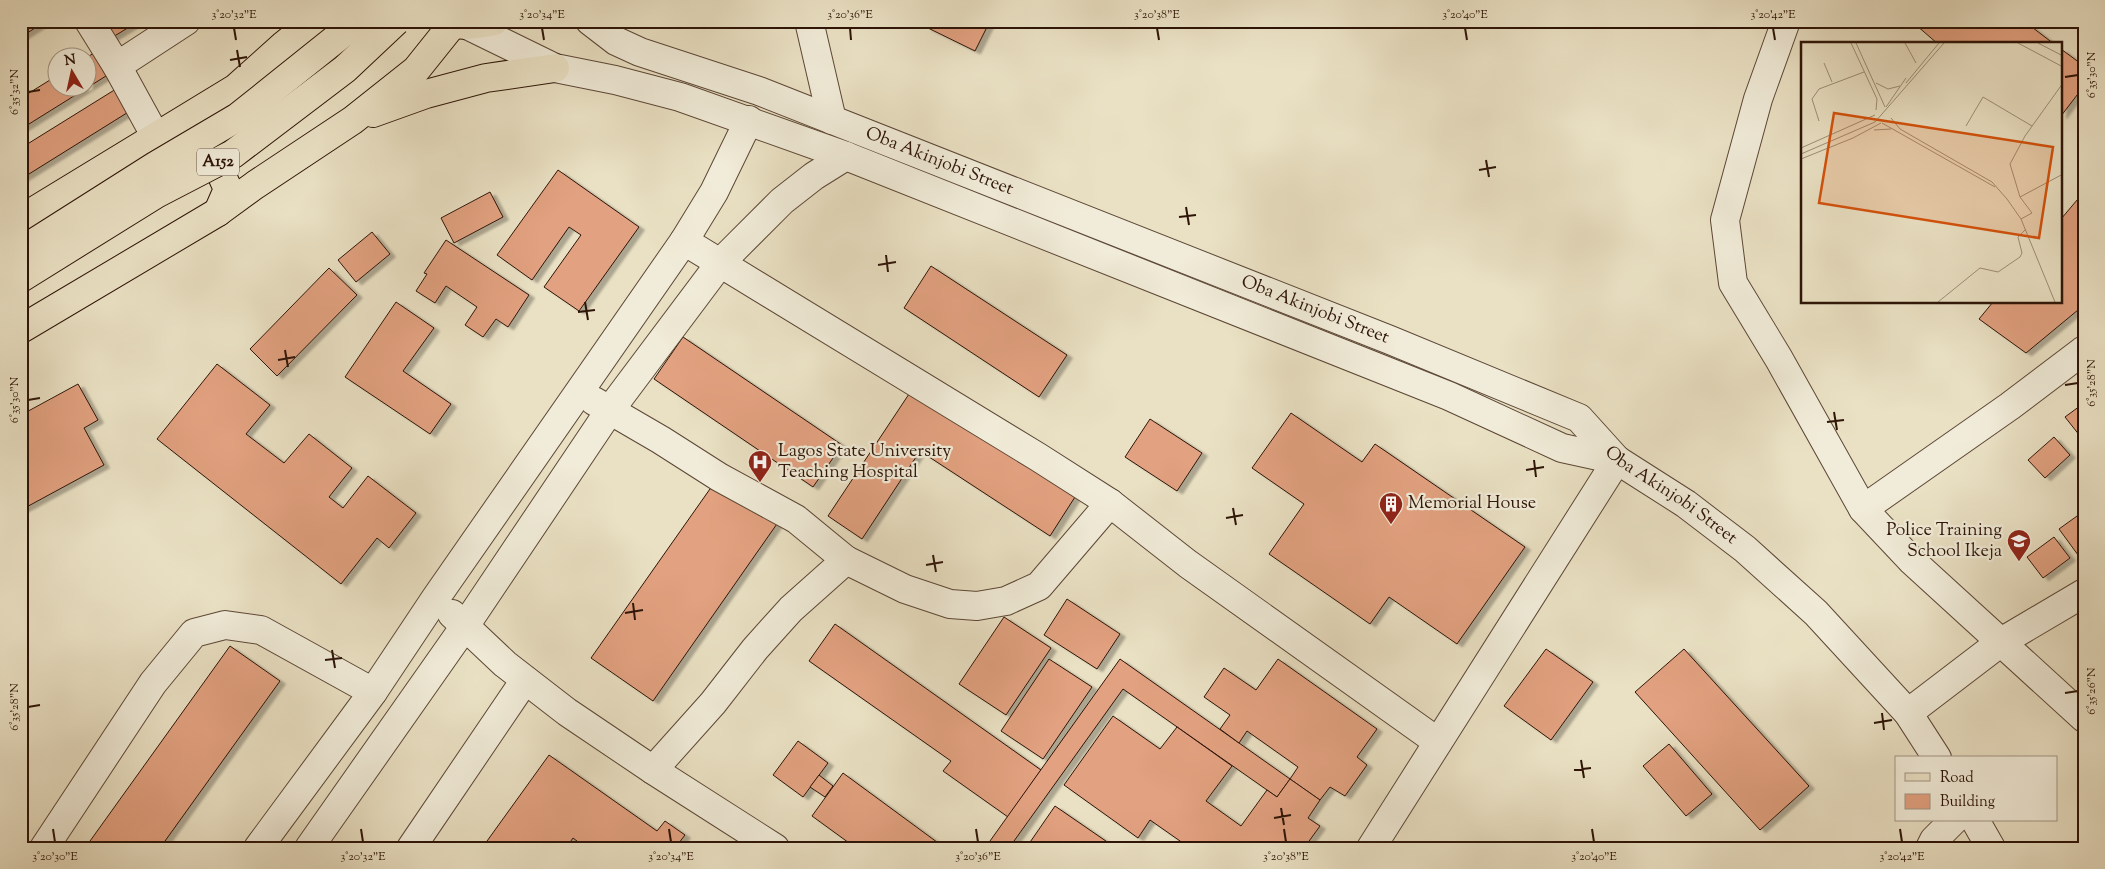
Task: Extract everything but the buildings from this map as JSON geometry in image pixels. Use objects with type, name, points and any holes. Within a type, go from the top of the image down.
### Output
[{"type":"main road","points":[[21,219],[236,88],[284,44],[314,21]]},
{"type":"main road","name":"A152","points":[[21,251],[155,166],[238,117],[358,21]]},
{"type":"main road","name":"A152","points":[[21,278],[156,194],[233,154],[346,69],[396,21]]},
{"type":"main road","points":[[21,329],[218,212],[353,120],[416,70],[464,23]]},
{"type":"main road","points":[[353,120],[426,94],[486,78],[555,68]]},
{"type":"main road","points":[[161,134],[195,142],[218,168],[228,189],[218,212]]},
{"type":"street","points":[[89,21],[161,134]]},
{"type":"street","points":[[117,66],[186,21]]},
{"type":"street","name":"Oba Akinjobi Street","points":[[590,21],[616,41],[640,52],[759,91],[1390,340],[1579,418],[1617,460],[1686,504],[1745,549],[1816,613],[1908,713],[1935,756]]},
{"type":"street","points":[[809,21],[832,120]]},
{"type":"street","points":[[1786,21],[1758,99],[1725,220],[1733,283],[1779,359],[1863,509],[1912,561],[2084,718]]},
{"type":"street","points":[[464,23],[555,68],[616,80],[680,96],[846,156],[1449,396],[1562,448],[1617,460],[1371,848]]},
{"type":"street","points":[[258,848],[373,692],[684,240],[714,192],[749,120]]},
{"type":"street","points":[[309,848],[465,626],[610,410],[721,262],[782,201],[814,176],[846,156]]},
{"type":"street","points":[[684,240],[1110,503],[1188,564],[1438,742]]},
{"type":"street","points":[[1863,509],[2010,406],[2084,350]]},
{"type":"street","points":[[580,393],[719,477],[796,519],[846,560],[905,589],[950,604],[977,606],[1006,601],[1039,586],[1110,503]]},
{"type":"street","points":[[653,770],[713,703],[755,649],[791,609],[846,560]]},
{"type":"street","points":[[1908,713],[2001,642],[2084,593]]},
{"type":"street","points":[[436,598],[504,664],[567,712],[775,848]]},
{"type":"street","points":[[44,848],[153,683],[194,633],[225,625],[261,630],[373,692]]},
{"type":"street","points":[[411,848],[526,680]]},
{"type":"street","points":[[1930,848],[1934,840],[1952,822]]},
{"type":"street","points":[[1976,822],[1990,848]]},
{"type":"place","name":"Lagos State University Teaching Hospital","points":[[760,483]]},
{"type":"place","name":"Memorial House","points":[[1391,525]]},
{"type":"place","name":"Police Training School Ikeja","points":[[2019,562]]}]
